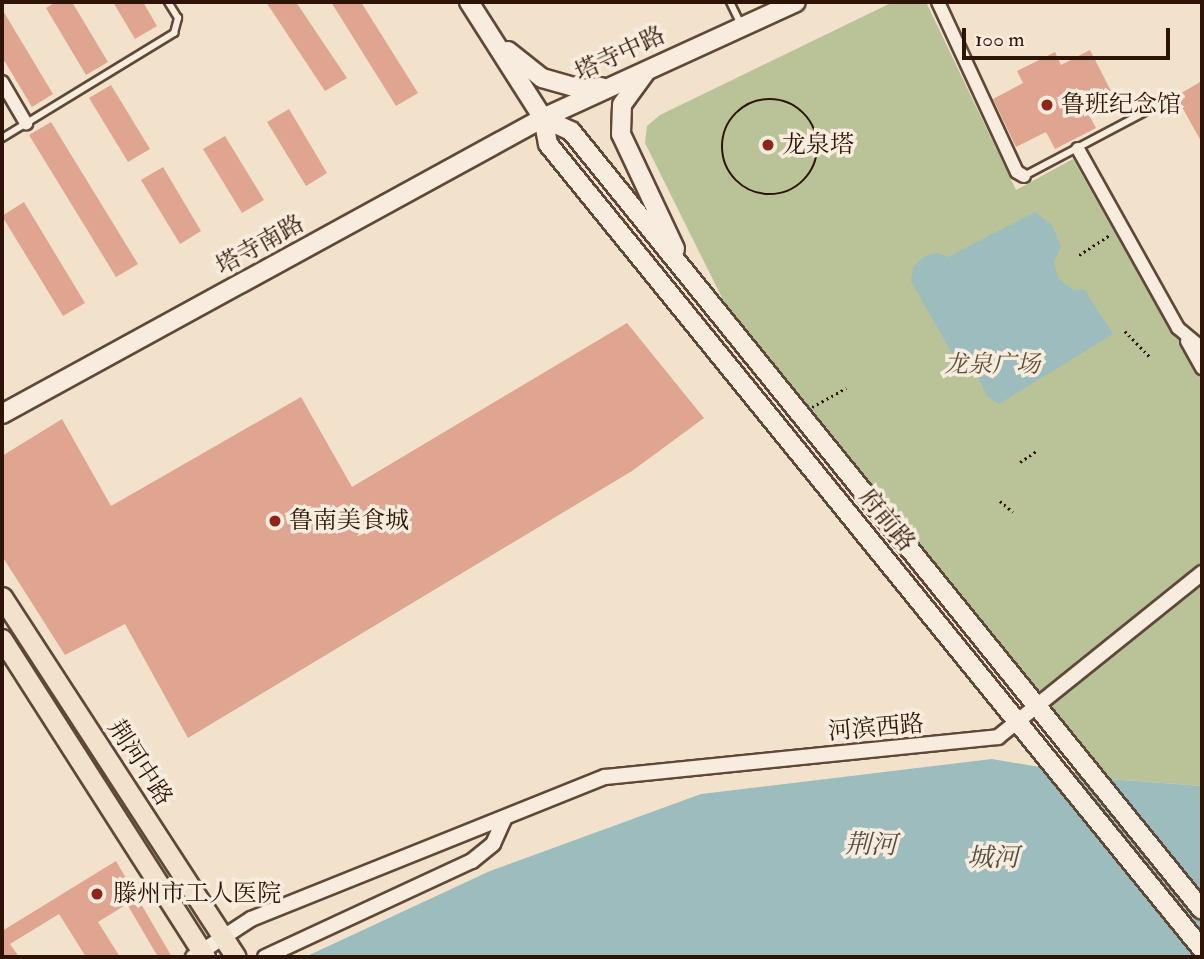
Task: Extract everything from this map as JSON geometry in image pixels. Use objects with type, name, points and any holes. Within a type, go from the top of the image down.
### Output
[{"type":"main road","name":"府前路","points":[[469,2],[543,118],[548,144],[1202,949]]},
{"type":"main road","name":"塔寺中路","points":[[543,118],[796,2]]},
{"type":"main road","points":[[487,29],[542,78],[581,89],[615,84]]},
{"type":"main road","points":[[652,66],[622,106],[621,134],[687,275]]},
{"type":"main road","name":"府前路","points":[[543,118],[571,131],[1202,910]]},
{"type":"main road","name":"塔寺南路","points":[[2,414],[543,118]]},
{"type":"main road","name":"荆河中路","points":[[2,597],[236,957]]},
{"type":"main road","name":"荆河中路","points":[[2,639],[200,955]]},
{"type":"street","points":[[938,2],[1017,172],[1024,176]]},
{"type":"street","points":[[2,82],[26,122]]},
{"type":"street","points":[[1078,149],[1202,368]]},
{"type":"street","points":[[1184,336],[1202,348]]},
{"type":"street","name":"河滨西路","points":[[200,955],[223,935],[251,919],[605,777],[978,742],[998,737],[1038,708],[1161,602],[1202,573]]},
{"type":"street","points":[[265,957],[471,861],[494,844],[504,819]]},
{"type":"lane","points":[[2,138],[174,33],[178,18],[168,2]]},
{"type":"lane","points":[[730,2],[741,26]]},
{"type":"lane","points":[[1024,176],[1164,102]]},
{"type":"path","points":[[766,96],[802,108],[822,148],[807,183],[775,198],[738,186],[719,148],[735,111],[766,96]]},
{"type":"path","points":[[1079,255],[1122,227]]},
{"type":"path","points":[[1125,331],[1149,356]]},
{"type":"path","points":[[793,406],[807,410],[846,388]]},
{"type":"path","points":[[1020,462],[1038,450]]},
{"type":"path","points":[[1000,501],[1013,512]]},
{"type":"green space","name":"龙泉广场","points":[[893,2],[926,2],[1016,190],[1073,159],[1173,335],[1202,359],[1202,786],[1110,779],[734,322],[645,143],[647,126],[660,115]]},
{"type":"water","points":[[1035,212],[1052,225],[1061,247],[1054,261],[1058,278],[1073,290],[1084,289],[1113,334],[999,404],[988,397],[970,363],[958,364],[911,281],[913,268],[923,257],[937,253],[948,257]]},
{"type":"water","name":"城河","points":[[992,759],[1110,779],[1202,786],[1202,957],[305,957],[490,871],[701,794]]},
{"type":"building","points":[[56,2],[72,2],[108,62],[86,75],[46,8]]},
{"type":"building","points":[[113,2],[143,2],[157,26],[135,39]]},
{"type":"building","points":[[266,2],[296,2],[347,78],[325,91]]},
{"type":"building","points":[[331,2],[361,2],[418,93],[396,106]]},
{"type":"building","points":[[2,9],[53,94],[32,107],[2,57]]},
{"type":"building","name":"鲁班纪念馆","points":[[1090,50],[1114,97],[1087,111],[1096,128],[1055,149],[1046,132],[1016,147],[993,99],[1023,83],[1017,71],[1055,52],[1061,65]]},
{"type":"building","points":[[1202,81],[1202,143],[1176,96]]},
{"type":"building","points":[[111,85],[150,149],[128,162],[89,98]]},
{"type":"building","points":[[289,109],[327,173],[306,186],[267,122]]},
{"type":"building","points":[[51,122],[138,264],[116,277],[29,135]]},
{"type":"building","points":[[225,136],[264,200],[242,213],[203,149]]},
{"type":"building","points":[[163,167],[201,231],[180,244],[141,180]]},
{"type":"building","points":[[24,202],[85,303],[63,316],[2,216]]},
{"type":"building","name":"鲁南美食城","points":[[627,323],[704,418],[632,471],[188,738],[125,624],[65,655],[2,556],[2,456],[62,419],[111,506],[301,397],[352,487]]},
{"type":"building","name":"滕州市工人医院","points":[[116,861],[172,957],[158,957],[127,904],[98,922],[120,957],[86,957],[59,914],[10,944],[19,957],[2,957],[2,931]]},
{"type":"place","name":"鲁班纪念馆","points":[[1047,105]]},
{"type":"place","name":"龙泉塔","points":[[768,145]]},
{"type":"place","name":"鲁南美食城","points":[[275,521]]},
{"type":"place","name":"滕州市工人医院","points":[[97,894]]},
{"type":"water label","name":"荆河","points":[[871,846]]}]
